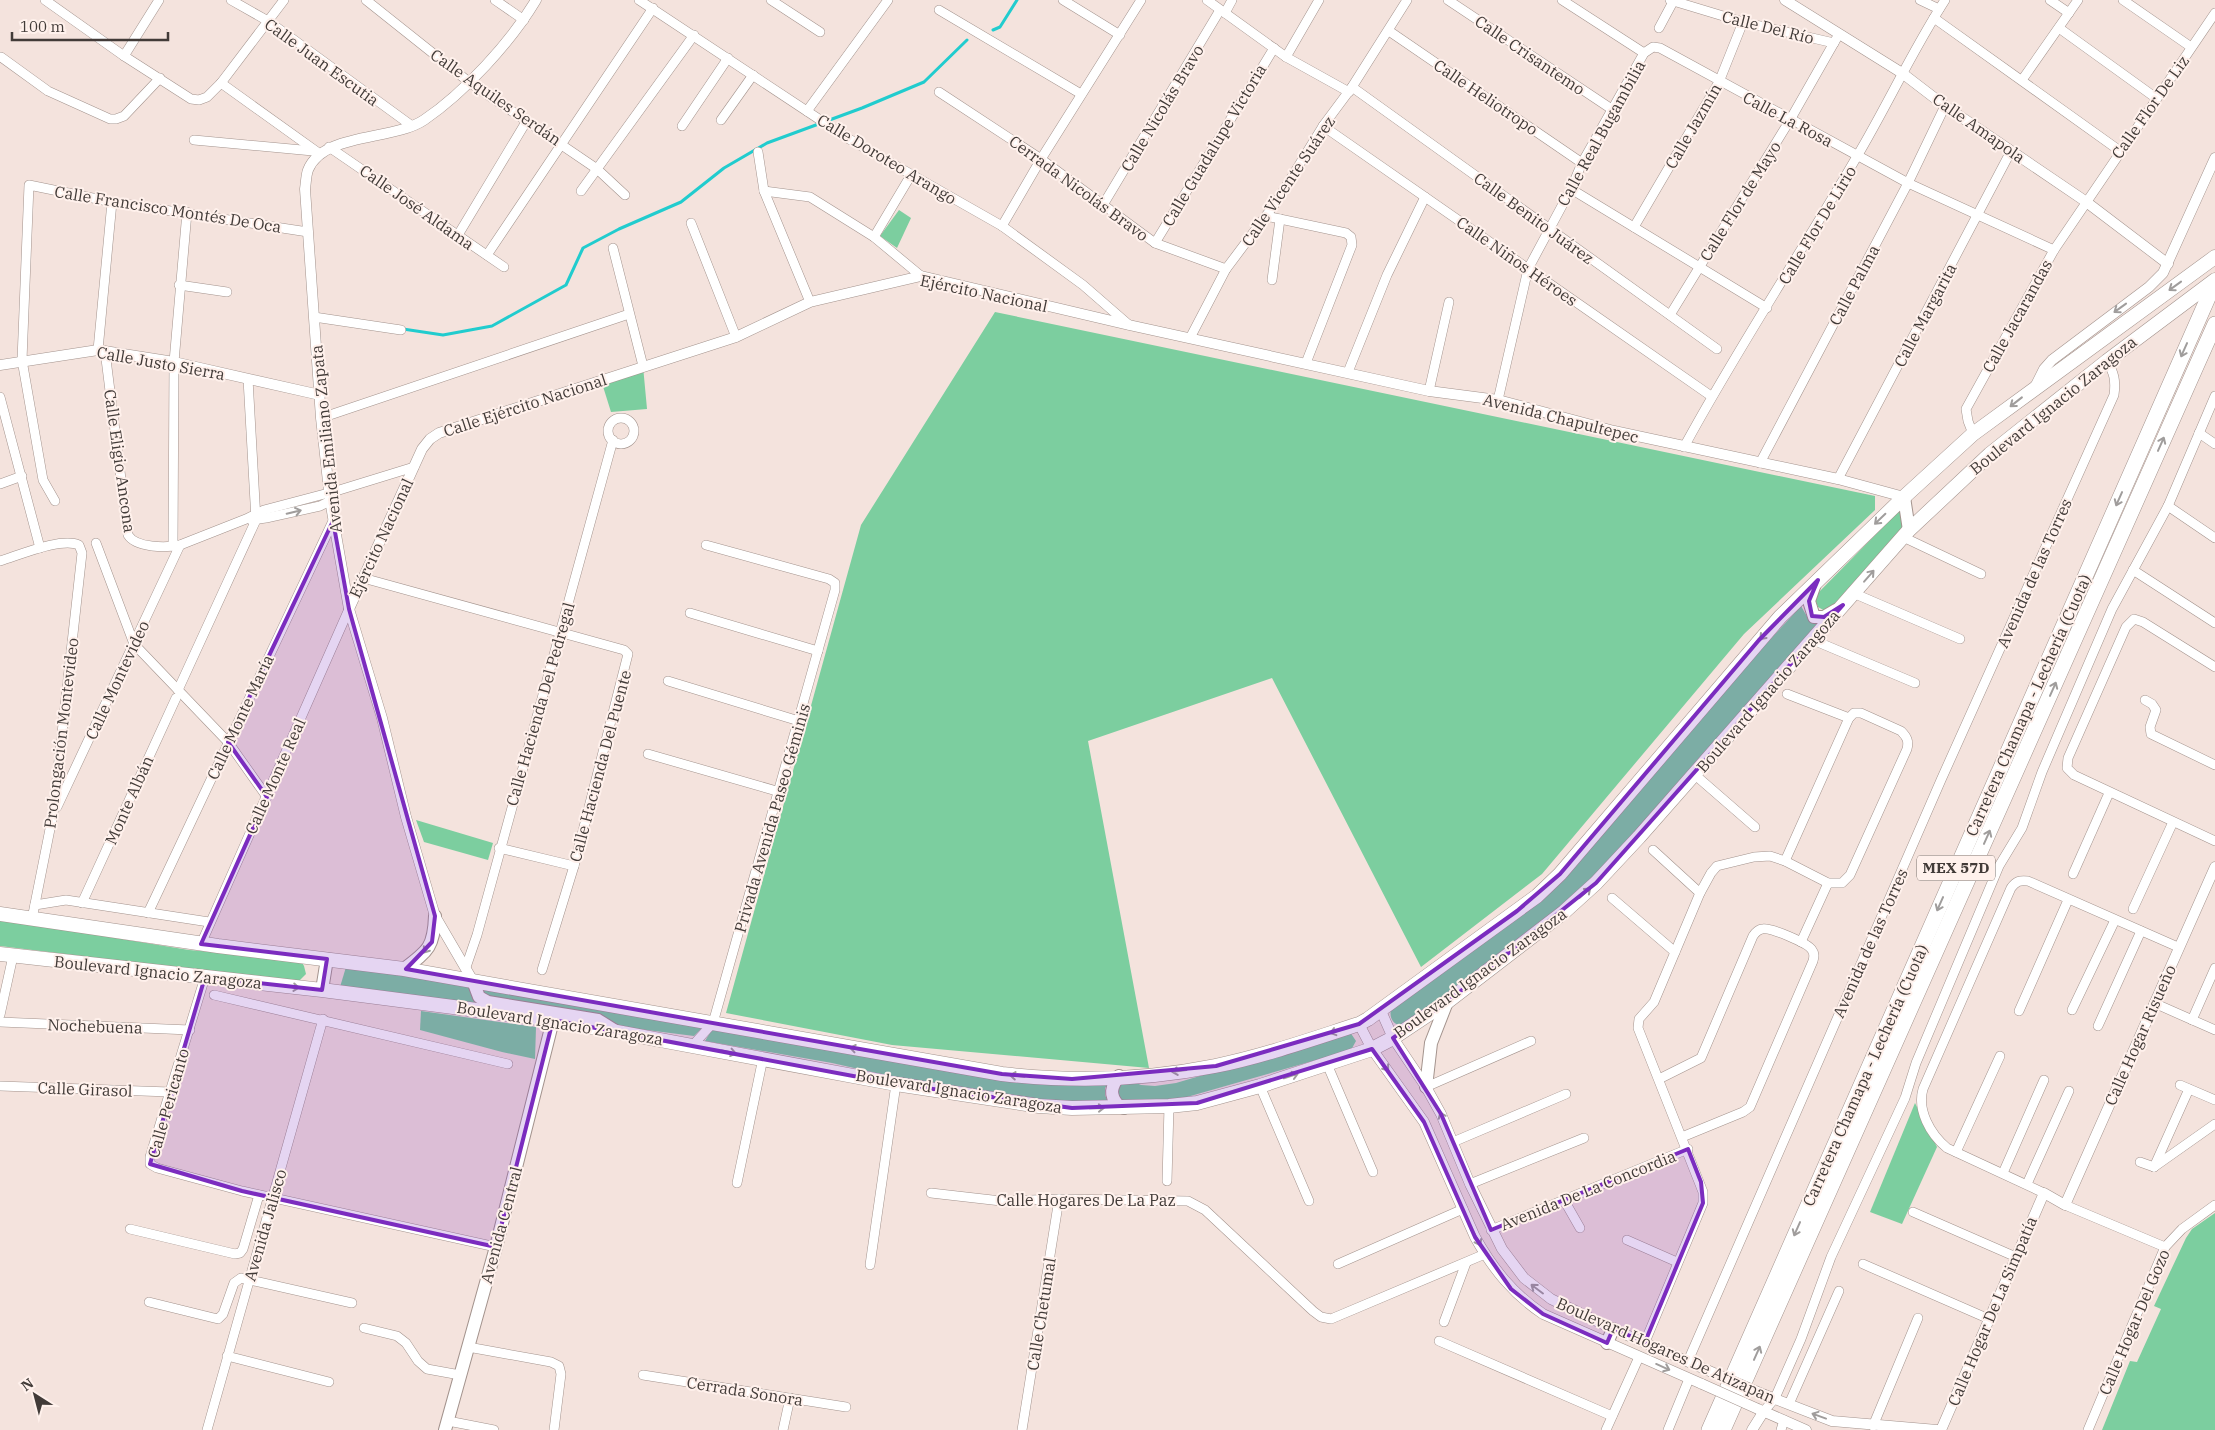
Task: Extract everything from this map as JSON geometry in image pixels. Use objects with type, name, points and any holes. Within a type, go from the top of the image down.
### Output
[{"type":"highway","name":"Carretera Chamapa - Lechería (Cuota)","points":[[1709,1430],[2215,281]]},
{"type":"highway","name":"Carretera Chamapa - Lechería (Cuota)","points":[[1724,1430],[2215,324]]},
{"type":"main road","name":"Boulevard Ignacio Zaragoza","points":[[0,914],[201,944],[404,969],[1002,1074],[1063,1079],[1174,1072],[1216,1066],[1287,1047],[1359,1024],[1381,1011],[1537,896],[1560,874],[1759,640],[1904,496],[1973,434],[2215,257]]},
{"type":"main road","name":"Boulevard Ignacio Zaragoza","points":[[7,955],[322,990],[554,1020],[896,1084],[1039,1106],[1124,1108],[1169,1106],[1197,1103],[1260,1086],[1372,1049],[1393,1038],[1447,1002],[1564,912],[1596,883],[1906,534],[1990,454],[2106,361],[2215,281]]},
{"type":"main road","points":[[1904,496],[1906,534]]},
{"type":"main road","points":[[1818,580],[1809,602],[1814,617],[1824,617],[1844,605]]},
{"type":"main road","points":[[404,969],[422,954],[432,942],[435,916]]},
{"type":"main road","points":[[322,990],[327,960]]},
{"type":"main road","points":[[473,981],[480,997],[488,1002],[598,1020],[614,1030]]},
{"type":"main road","points":[[1426,1087],[1431,1043],[1447,1002]]},
{"type":"main road","name":"Avenida Central","points":[[446,1426],[496,1247],[554,1020]]},
{"type":"main road","points":[[1119,1076],[1114,1084],[1112,1095],[1118,1106],[1124,1108]]},
{"type":"main road","points":[[1607,1343],[1613,1329]]},
{"type":"street","points":[[45,0],[124,56],[191,99],[199,100],[207,97],[221,83],[284,0]]},
{"type":"street","points":[[124,56],[159,0]]},
{"type":"street","name":"Calle Juan Escutia","points":[[231,0],[268,21],[412,126]]},
{"type":"street","name":"Calle Aquiles Serdán","points":[[366,0],[469,82],[597,169],[625,195]]},
{"type":"street","points":[[495,0],[524,20]]},
{"type":"street","name":"Avenida Emiliano Zapata","points":[[473,981],[435,916],[406,817],[382,718],[349,609],[333,521],[332,495],[321,418],[305,189],[308,171],[316,153],[330,147],[398,132],[424,120],[469,82],[524,20],[536,0]]},
{"type":"street","name":"Calle Doroteo Arango","points":[[639,0],[849,139],[1002,226],[1084,285],[1129,325]]},
{"type":"street","points":[[770,0],[820,32]]},
{"type":"street","points":[[808,112],[888,0]]},
{"type":"street","points":[[1063,0],[1120,35]]},
{"type":"street","points":[[1002,226],[1041,159],[1141,0]]},
{"type":"street","name":"Calle Benito Juárez","points":[[1207,0],[1286,57],[1350,90],[1549,228],[1717,349]]},
{"type":"street","name":"Calle Nicolás Bravo","points":[[1103,205],[1223,11],[1232,0]]},
{"type":"street","name":"Calle Guadalupe Victoria","points":[[1286,57],[1320,0]]},
{"type":"street","points":[[1350,90],[1407,0]]},
{"type":"street","name":"Calle Crisantemo","points":[[1448,0],[1613,110]]},
{"type":"street","points":[[1562,0],[1644,53]]},
{"type":"street","name":"Calle Amapola","points":[[1785,0],[1837,38],[1902,73],[1945,106],[2085,201],[2168,264]]},
{"type":"street","points":[[1920,0],[2022,80],[2120,151]]},
{"type":"street","name":"Calle Flor De Lirio","points":[[1684,447],[1712,396],[1858,157],[1902,73],[1945,0]]},
{"type":"street","points":[[2050,0],[2069,13]]},
{"type":"street","points":[[2022,80],[2078,0]]},
{"type":"street","points":[[2123,0],[2191,47]]},
{"type":"street","points":[[1658,28],[1673,1]]},
{"type":"street","name":"Calle Del Río","points":[[1673,1],[1743,22],[1837,38]]},
{"type":"street","points":[[486,255],[653,8]]},
{"type":"street","points":[[939,10],[1081,94]]},
{"type":"street","name":"Calle Flor De Liz","points":[[2085,201],[2215,13]]},
{"type":"street","name":"Calle Jazmín","points":[[1634,227],[1719,82],[1743,22]]},
{"type":"street","points":[[2059,28],[2156,98]]},
{"type":"street","name":"Calle Heliotropo","points":[[1389,31],[1582,163]]},
{"type":"street","points":[[581,191],[694,35]]},
{"type":"street","name":"Calle Flor de Mayo","points":[[1670,315],[1790,120],[1837,38]]},
{"type":"street","name":"Calle Real Bugambilia","points":[[1498,400],[1528,269],[1571,189],[1582,163],[1644,53],[1653,47],[1660,48]]},
{"type":"street","name":"Calle Guadalupe Victoria","points":[[1155,243],[1274,48]]},
{"type":"street","name":"Calle La Rosa","points":[[1660,48],[1719,82],[1908,183],[2054,250]]},
{"type":"street","points":[[1,57],[48,91],[116,119],[124,116],[160,78]]},
{"type":"street","points":[[682,126],[728,58]]},
{"type":"street","points":[[721,120],[753,75]]},
{"type":"street","points":[[221,83],[316,153]]},
{"type":"street","name":"Calle Vicente Suárez","points":[[1226,269],[1266,216],[1323,126],[1350,90]]},
{"type":"street","name":"Cerrada Nicolás Bravo","points":[[939,92],[1041,159],[1155,243],[1226,269]]},
{"type":"street","name":"Calle Palma","points":[[1760,463],[1908,183],[1945,106]]},
{"type":"street","points":[[458,235],[526,122]]},
{"type":"street","name":"Calle Niños Héroes","points":[[1323,126],[1712,396]]},
{"type":"street","points":[[194,140],[316,153]]},
{"type":"street","name":"Calle José Aldama","points":[[330,147],[504,267]]},
{"type":"street","name":"Calle Margarita","points":[[1838,480],[2011,151]]},
{"type":"street","points":[[758,152],[764,190],[810,302]]},
{"type":"street","points":[[2035,387],[2044,369],[2052,360],[2149,287],[2163,273],[2215,158]]},
{"type":"street","points":[[874,237],[911,175]]},
{"type":"street","name":"Calle Francisco Montés De Oca","points":[[22,360],[29,185],[112,202],[308,232]]},
{"type":"street","points":[[1571,189],[1767,308]]},
{"type":"street","points":[[764,190],[810,197],[874,237],[921,276]]},
{"type":"street","points":[[1348,372],[1387,276],[1425,197]]},
{"type":"street","name":"Calle Jacarandas","points":[[1973,434],[1966,409],[2054,250],[2085,201]]},
{"type":"street","name":"Calle Eligio Ancona","points":[[112,202],[101,351],[128,535],[136,543],[176,546]]},
{"type":"street","points":[[186,212],[174,362],[176,546],[246,519],[332,495],[414,466]]},
{"type":"street","points":[[1266,216],[1346,233],[1351,237],[1352,245],[1306,363]]},
{"type":"street","points":[[1272,280],[1280,219]]},
{"type":"street","points":[[690,223],[736,337]]},
{"type":"street","points":[[613,248],[643,366]]},
{"type":"street","points":[[1190,338],[1226,269]]},
{"type":"street","name":"Ejército Nacional","points":[[643,366],[736,337],[810,302],[921,276],[1129,325]]},
{"type":"street","points":[[179,284],[227,292]]},
{"type":"street","points":[[1429,390],[1449,302]]},
{"type":"street","points":[[321,418],[629,314]]},
{"type":"street","points":[[314,318],[401,330]]},
{"type":"street","name":"Avenida Chapultepec","points":[[1129,325],[1429,390],[1498,400],[1614,432],[1904,496]]},
{"type":"street","name":"Calle Justo Sierra","points":[[0,364],[101,351],[174,362],[320,395]]},
{"type":"street","points":[[22,360],[43,480],[55,501]]},
{"type":"street","name":"Avenida de las Torres","points":[[1688,1361],[1941,780],[2114,395],[2116,382],[2114,372],[2106,361]]},
{"type":"street","name":"Calle Ejército Nacional","points":[[414,466],[430,439],[440,433],[643,366]]},
{"type":"street","points":[[248,379],[256,516]]},
{"type":"street","points":[[1752,1430],[1761,1410],[1801,1339],[1831,1257],[1905,1098],[1916,1063],[1999,866],[2018,838],[2053,745],[2112,609],[2168,506],[2199,433],[2212,414],[2215,396]]},
{"type":"street","points":[[0,561],[40,548],[1,403]]},
{"type":"street","points":[[2199,433],[2215,444]]},
{"type":"street","name":"Calle Hacienda Del Pedregal","points":[[466,967],[477,935],[499,848],[612,440]]},
{"type":"street","name":"Ejército Nacional","points":[[349,609],[414,466]]},
{"type":"street","points":[[0,484],[22,476]]},
{"type":"street","points":[[2168,506],[2215,538]]},
{"type":"street","name":"Monte Albán","points":[[82,903],[256,516]]},
{"type":"street","name":"Calle Monte María","points":[[148,913],[333,521]]},
{"type":"street","points":[[1906,534],[1981,574]]},
{"type":"street","name":"Prolongación Montevideo","points":[[32,919],[54,814],[82,553],[80,545],[72,542],[40,548]]},
{"type":"street","points":[[96,543],[134,644],[177,694],[228,742],[267,797]]},
{"type":"street","name":"Privada Avenida Paseo Géminis","points":[[693,1045],[713,1023],[836,590],[834,583],[829,579],[706,545]]},
{"type":"street","name":"Calle Montevideo","points":[[54,814],[134,644],[176,546]]},
{"type":"street","points":[[2133,570],[2215,624]]},
{"type":"street","name":"Calle Hacienda Del Puente","points":[[363,578],[560,631],[624,650],[628,654],[574,866],[542,970]]},
{"type":"street","points":[[1853,594],[1960,639]]},
{"type":"street","name":"Calle Monte Real","points":[[201,944],[209,922],[267,797],[349,609]]},
{"type":"street","points":[[690,613],[818,651]]},
{"type":"street","points":[[2215,667],[2143,622],[2134,619],[2126,627],[2068,758],[2067,768],[2074,775],[2110,793],[2215,841]]},
{"type":"street","points":[[1813,640],[1915,683]]},
{"type":"street","points":[[668,681],[800,721]]},
{"type":"street","points":[[1787,694],[1849,718]]},
{"type":"street","points":[[2145,700],[2152,704],[2156,710],[2150,726],[2151,734],[2215,765]]},
{"type":"street","points":[[1688,1149],[1637,1024],[1639,1019],[1652,1006],[1700,893],[1711,873],[1718,866],[1764,856],[1785,861],[1828,883],[1842,883],[1850,875],[1907,749],[1908,742],[1906,736],[1901,731],[1861,713],[1854,713],[1849,718],[1785,861]]},
{"type":"street","points":[[648,754],[780,792]]},
{"type":"street","points":[[1694,774],[1755,827]]},
{"type":"street","points":[[2073,874],[2110,793]]},
{"type":"street","points":[[2133,909],[2173,822]]},
{"type":"street","points":[[499,848],[574,866]]},
{"type":"street","points":[[1653,850],[1700,893]]},
{"type":"street","name":"Calle Hogar Risueño","points":[[2065,1204],[2215,867]]},
{"type":"street","points":[[2165,1247],[2065,1204],[2027,1184],[1956,1152],[1937,1140],[1921,1103],[1923,1089],[2015,882],[2028,881],[2178,947]]},
{"type":"street","points":[[1801,942],[1828,883]]},
{"type":"street","points":[[1612,898],[1675,952]]},
{"type":"street","points":[[35,905],[59,900],[209,922]]},
{"type":"street","points":[[2019,1011],[2068,900]]},
{"type":"street","points":[[2072,1010],[2115,920]]},
{"type":"street","points":[[1659,1079],[1700,1058],[1753,936],[1757,931],[1763,929],[1770,930],[1812,948],[1813,961],[1752,1103],[1743,1112],[1682,1137]]},
{"type":"street","points":[[2098,1026],[2141,931]]},
{"type":"street","points":[[0,1015],[7,955]]},
{"type":"street","points":[[2192,1020],[2215,968]]},
{"type":"street","name":"Calle Pericanto","points":[[205,977],[150,1157],[150,1164],[157,1168],[259,1195],[496,1247]]},
{"type":"street","points":[[214,995],[323,1019],[508,1064]]},
{"type":"street","points":[[2154,1003],[2215,1030]]},
{"type":"street","name":"Boulevard Hogares De Atizapan","points":[[1381,1011],[1393,1038],[1426,1087],[1453,1142],[1491,1230],[1513,1265],[1536,1290],[1613,1329],[1770,1397],[1832,1420],[1873,1426],[1937,1430]]},
{"type":"street","name":"Avenida Jalisco","points":[[207,1430],[323,1019]]},
{"type":"street","name":"Nochebuena","points":[[0,1022],[190,1030]]},
{"type":"street","name":"Boulevard Hogares De Atizapan","points":[[1359,1024],[1372,1049],[1424,1122],[1463,1210],[1485,1254],[1500,1276],[1526,1302],[1543,1314],[1761,1410],[1782,1425],[1806,1430]]},
{"type":"street","points":[[1426,1087],[1531,1042]]},
{"type":"street","points":[[1956,1152],[2000,1056]]},
{"type":"street","points":[[737,1183],[763,1058]]},
{"type":"street","points":[[1327,1064],[1373,1172]]},
{"type":"street","points":[[2003,1173],[2044,1080]]},
{"type":"street","points":[[870,1265],[896,1084]]},
{"type":"street","name":"Calle Girasol","points":[[0,1086],[170,1092]]},
{"type":"street","points":[[1260,1086],[1309,1201]]},
{"type":"street","points":[[2154,1167],[2184,1087],[2215,1100]]},
{"type":"street","points":[[2027,1184],[2069,1091]]},
{"type":"street","points":[[1453,1142],[1566,1094]]},
{"type":"street","points":[[1167,1181],[1169,1106]]},
{"type":"street","points":[[2154,1167],[2215,1124]]},
{"type":"street","points":[[1470,1184],[1584,1138]]},
{"type":"street","name":"Avenida De La Concordia","points":[[1491,1230],[1688,1149],[1704,1192],[1702,1203],[1645,1342]]},
{"type":"street","points":[[2140,1162],[2154,1167]]},
{"type":"street","name":"Calle Hogares De La Paz","points":[[931,1193],[1001,1201],[1059,1199],[1178,1200],[1197,1204],[1313,1311],[1321,1317],[1331,1319],[1485,1254]]},
{"type":"street","name":"Calle Hogar De La Simpatía","points":[[1941,1430],[2044,1193]]},
{"type":"street","points":[[130,1229],[235,1254],[240,1253],[243,1249],[259,1195]]},
{"type":"street","name":"Calle Chetumal","points":[[1022,1430],[1059,1199]]},
{"type":"street","points":[[1564,1200],[1580,1228]]},
{"type":"street","name":"Calle Hogar Del Gozo","points":[[2088,1430],[2165,1247],[2182,1229],[2215,1205]]},
{"type":"street","points":[[1338,1264],[1463,1210]]},
{"type":"street","points":[[1913,1212],[2016,1257]]},
{"type":"street","points":[[1627,1240],[1677,1262]]},
{"type":"street","points":[[1444,1322],[1466,1263]]},
{"type":"street","points":[[1864,1264],[1989,1319]]},
{"type":"street","points":[[149,1302],[218,1318],[223,1314],[234,1282],[241,1278],[352,1303]]},
{"type":"street","points":[[1789,1404],[1839,1291]]},
{"type":"street","points":[[1873,1426],[1918,1318]]},
{"type":"street","points":[[364,1328],[397,1336],[406,1343],[427,1369],[460,1375]]},
{"type":"street","points":[[1439,1341],[1612,1416]]},
{"type":"street","points":[[468,1347],[552,1362],[559,1366],[561,1374],[554,1430]]},
{"type":"street","points":[[227,1356],[329,1382]]},
{"type":"street","points":[[1606,1430],[1639,1357]]},
{"type":"street","name":"Cerrada Sonora","points":[[643,1375],[846,1407]]},
{"type":"street","points":[[1668,1430],[1689,1379]]},
{"type":"street","points":[[783,1430],[790,1398]]},
{"type":"street","points":[[446,1426],[494,1430]]},
{"type":"highlighted area","points":[[333,521],[349,609],[435,916],[432,942],[406,969],[1002,1074],[1072,1079],[1216,1066],[1359,1024],[1517,911],[1560,874],[1759,640],[1818,580],[1809,601],[1812,616],[1824,617],[1843,605],[1596,883],[1447,1002],[1393,1038],[1441,1114],[1491,1230],[1688,1149],[1701,1182],[1703,1203],[1645,1342],[1613,1329],[1607,1343],[1543,1314],[1511,1289],[1475,1237],[1424,1122],[1372,1049],[1197,1103],[1072,1108],[896,1084],[553,1020],[496,1247],[242,1191],[150,1164],[205,977],[322,990],[327,959],[201,944],[267,797],[228,742]]},
{"type":"green space","points":[[899,210],[911,218],[897,248],[880,236]]},
{"type":"green space","points":[[995,312],[1875,496],[1875,510],[1744,634],[1542,874],[1421,967],[1272,678],[1088,741],[1149,1068],[892,1045],[726,1013],[861,525]]},
{"type":"green space","points":[[643,366],[647,409],[611,412],[601,380]]},
{"type":"green space","points":[[1900,510],[1906,528],[1833,609],[1825,611],[1818,607],[1814,597]]},
{"type":"green space","points":[[1801,606],[1809,620],[1820,623],[1578,896],[1465,982],[1401,1026],[1396,1024],[1391,1018],[1391,1009],[1506,927]]},
{"type":"green space","points":[[416,820],[493,843],[488,860],[424,842]]},
{"type":"green space","points":[[0,919],[189,950],[300,959],[306,974],[298,982],[292,982],[0,946]]},
{"type":"green space","points":[[346,967],[467,984],[478,1005],[340,987]]},
{"type":"green space","points":[[479,984],[705,1025],[694,1036],[615,1026],[492,999],[482,993]]},
{"type":"green space","points":[[421,1011],[536,1027],[535,1059],[420,1030]]},
{"type":"green space","points":[[714,1026],[847,1052],[1112,1079],[1105,1088],[1105,1095],[1109,1104],[1053,1102],[916,1082],[832,1063],[705,1041]]},
{"type":"green space","points":[[1350,1032],[1356,1041],[1351,1050],[1180,1099],[1118,1102],[1114,1084],[1132,1081],[1141,1085],[1155,1086],[1176,1083]]},
{"type":"green space","points":[[1915,1103],[1937,1147],[1902,1224],[1870,1212]]},
{"type":"green space","points":[[2215,1213],[2215,1430],[2102,1430],[2130,1361],[2137,1362],[2161,1309],[2154,1306],[2186,1238],[2192,1229]]},
{"type":"waterway","points":[[993,30],[1000,27],[1017,0]]},
{"type":"waterway","points":[[403,329],[443,335],[492,326],[566,285],[583,248],[619,229],[681,202],[724,168],[767,143],[862,108],[924,82],[967,40]]}]
